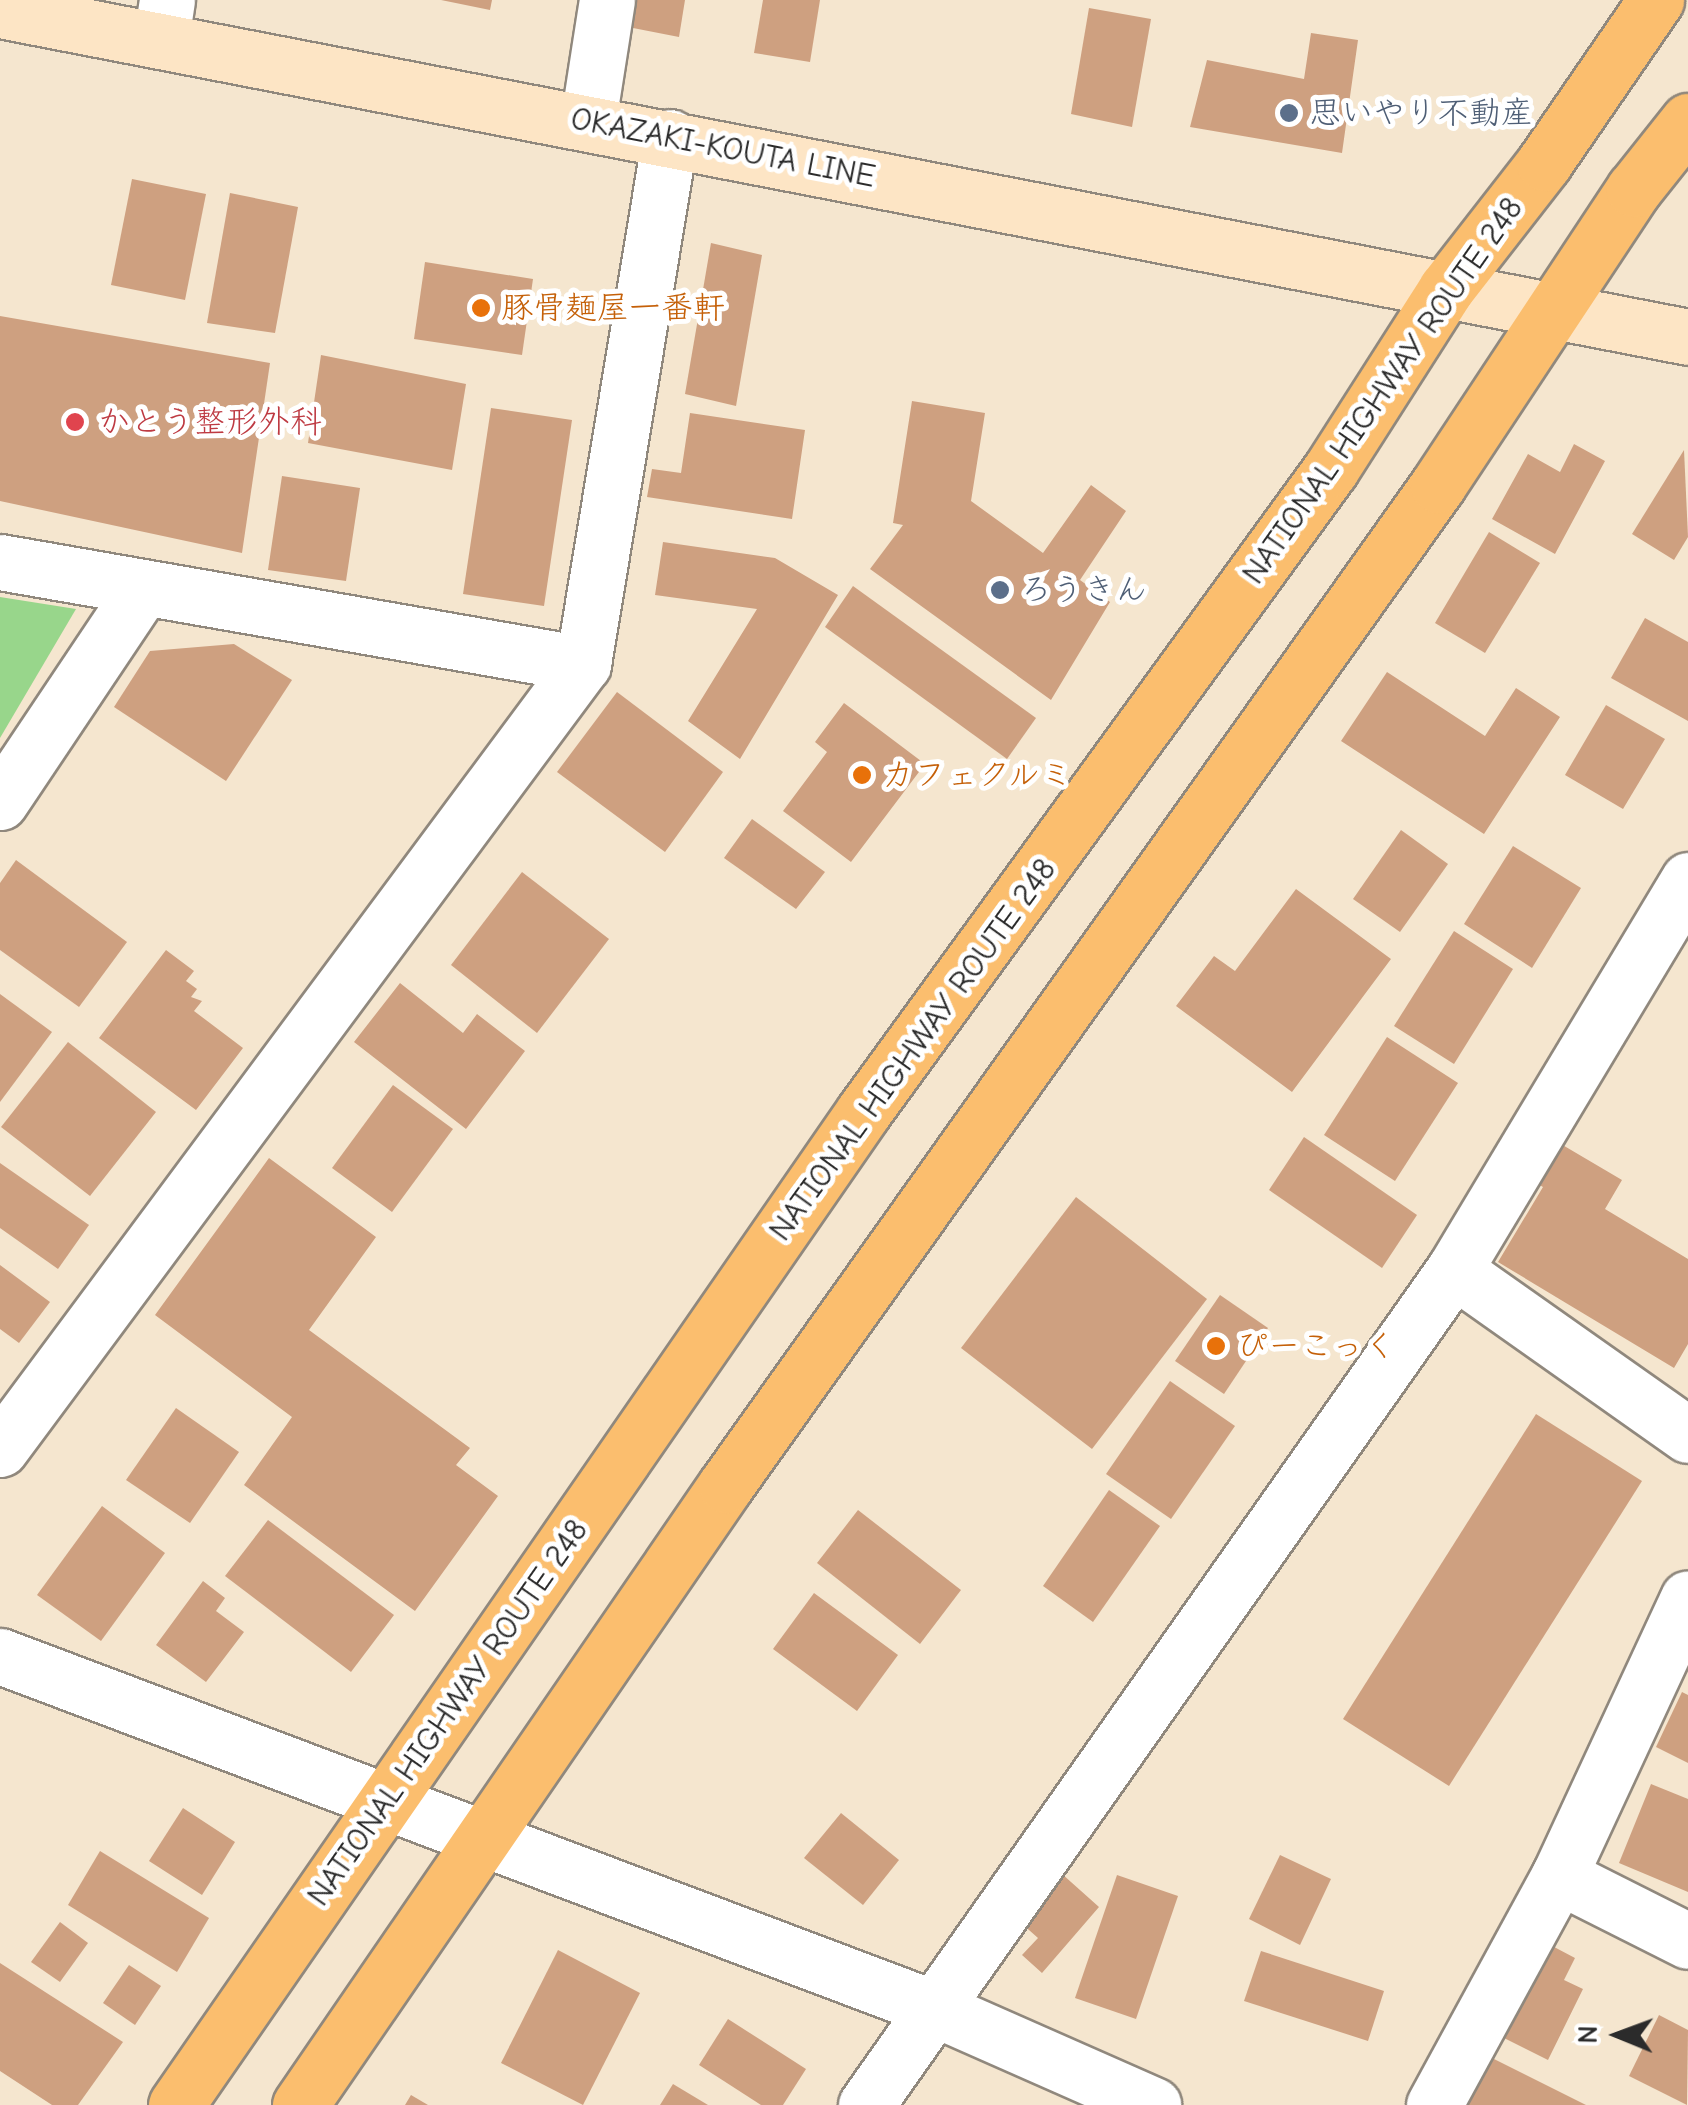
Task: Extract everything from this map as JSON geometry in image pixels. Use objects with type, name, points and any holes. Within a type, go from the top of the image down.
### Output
[{"type":"highway","name":"NATIONAL HIGHWAY ROUTE 248","points":[[176,2105],[864,1112],[1331,469],[1446,288],[1544,163],[1656,0]]},
{"type":"highway","points":[[300,2105],[486,1840],[726,1485],[1438,485],[1554,308],[1688,121]]},
{"type":"main road","name":"OKAZAKI-KOUTA LINE","points":[[0,10],[164,20],[588,121],[1688,337]]},
{"type":"street","points":[[588,121],[607,0]]},
{"type":"street","points":[[0,1450],[583,664],[670,137]]},
{"type":"street","points":[[0,562],[583,664]]},
{"type":"street","points":[[0,802],[143,588]]},
{"type":"street","points":[[866,2105],[1454,1270],[1688,880]]},
{"type":"street","points":[[1454,1270],[1688,1436]]},
{"type":"street","points":[[1434,2105],[1559,1876],[1688,1598]]},
{"type":"street","points":[[0,1656],[931,2008],[1152,2105]]},
{"type":"street","points":[[1559,1876],[1688,1941]]},
{"type":"green space","points":[[0,597],[76,609],[0,738]]},
{"type":"building","points":[[441,0],[492,0],[490,10]]},
{"type":"building","points":[[637,0],[685,0],[679,37],[633,28]]},
{"type":"building","points":[[763,0],[820,0],[810,62],[754,53]]},
{"type":"building","points":[[1089,8],[1151,19],[1132,127],[1071,114]]},
{"type":"building","points":[[1311,33],[1358,40],[1342,153],[1190,127],[1207,60],[1304,79]]},
{"type":"building","points":[[132,179],[206,194],[185,300],[111,285]]},
{"type":"building","points":[[230,193],[298,207],[275,333],[207,323]]},
{"type":"building","points":[[711,243],[762,255],[736,406],[685,394]]},
{"type":"building","points":[[425,262],[533,279],[522,355],[414,339]]},
{"type":"building","points":[[0,316],[270,363],[242,553],[0,501]]},
{"type":"building","points":[[321,355],[466,384],[452,470],[308,443]]},
{"type":"building","points":[[912,401],[985,413],[971,501],[1043,553],[1091,485],[1126,511],[1080,580],[1110,602],[1051,700],[870,569],[903,525],[893,523]]},
{"type":"building","points":[[491,408],[572,420],[544,606],[463,594]]},
{"type":"building","points":[[690,413],[805,430],[792,519],[647,497],[652,469],[681,473]]},
{"type":"building","points":[[1574,444],[1605,461],[1555,554],[1492,519],[1528,454],[1560,472]]},
{"type":"building","points":[[1684,450],[1688,537],[1674,560],[1632,534]]},
{"type":"building","points":[[282,476],[360,488],[346,581],[268,570]]},
{"type":"building","points":[[1489,532],[1540,563],[1485,653],[1435,623]]},
{"type":"building","points":[[663,542],[775,558],[838,595],[740,759],[688,721],[757,609],[655,595]]},
{"type":"building","points":[[853,586],[1036,718],[1007,759],[825,627]]},
{"type":"building","points":[[1645,618],[1688,642],[1688,721],[1611,678]]},
{"type":"building","points":[[234,644],[292,680],[226,781],[114,707],[150,651]]},
{"type":"building","points":[[1387,672],[1485,736],[1516,688],[1560,717],[1484,834],[1341,741]]},
{"type":"building","points":[[617,692],[723,772],[665,852],[557,772]]},
{"type":"building","points":[[844,703],[925,764],[851,862],[783,811],[827,752],[815,742]]},
{"type":"building","points":[[1606,705],[1665,739],[1623,809],[1565,775]]},
{"type":"building","points":[[752,819],[825,872],[796,909],[724,858]]},
{"type":"building","points":[[1401,830],[1448,864],[1400,932],[1353,899]]},
{"type":"building","points":[[1513,846],[1581,888],[1532,968],[1464,924]]},
{"type":"building","points":[[16,860],[127,942],[79,1007],[0,950],[0,883]]},
{"type":"building","points":[[522,872],[609,939],[537,1033],[451,965]]},
{"type":"building","points":[[1296,889],[1391,959],[1292,1092],[1176,1006],[1214,956],[1235,971]]},
{"type":"building","points":[[1454,931],[1513,969],[1454,1064],[1394,1026]]},
{"type":"building","points":[[166,950],[194,971],[186,981],[197,989],[191,997],[202,1001],[194,1011],[243,1048],[196,1110],[99,1038]]},
{"type":"building","points":[[400,983],[463,1033],[477,1014],[525,1051],[466,1129],[354,1042]]},
{"type":"building","points":[[0,994],[52,1032],[0,1102]]},
{"type":"building","points":[[1387,1037],[1458,1083],[1395,1181],[1324,1135]]},
{"type":"building","points":[[68,1042],[156,1112],[90,1196],[1,1127]]},
{"type":"building","points":[[393,1085],[453,1129],[392,1212],[332,1168]]},
{"type":"building","points":[[1304,1137],[1417,1215],[1382,1268],[1269,1190]]},
{"type":"building","points":[[1549,1137],[1622,1180],[1605,1209],[1688,1259],[1688,1344],[1674,1368],[1498,1262],[1543,1187],[1526,1177]]},
{"type":"building","points":[[269,1158],[376,1237],[309,1330],[470,1448],[456,1465],[498,1496],[415,1611],[244,1485],[292,1417],[155,1315]]},
{"type":"building","points":[[0,1163],[89,1225],[58,1269],[0,1228]]},
{"type":"building","points":[[1076,1197],[1207,1299],[1092,1449],[961,1348]]},
{"type":"building","points":[[0,1265],[50,1302],[19,1343],[0,1329]]},
{"type":"building","points":[[1220,1295],[1268,1328],[1224,1394],[1175,1361]]},
{"type":"building","points":[[1170,1381],[1235,1426],[1171,1519],[1106,1474]]},
{"type":"building","points":[[176,1408],[239,1452],[190,1523],[126,1480]]},
{"type":"building","points":[[1536,1414],[1642,1481],[1449,1786],[1343,1719]]},
{"type":"building","points":[[1109,1490],[1160,1526],[1093,1622],[1043,1586]]},
{"type":"building","points":[[102,1506],[165,1553],[101,1641],[37,1595]]},
{"type":"building","points":[[858,1510],[961,1590],[920,1644],[817,1563]]},
{"type":"building","points":[[268,1520],[394,1615],[351,1672],[225,1576]]},
{"type":"building","points":[[203,1581],[225,1598],[216,1611],[244,1632],[206,1682],[156,1645]]},
{"type":"building","points":[[814,1593],[898,1655],[857,1711],[773,1649]]},
{"type":"building","points":[[1682,1692],[1688,1695],[1688,1763],[1656,1747]]},
{"type":"building","points":[[1651,1784],[1688,1799],[1688,1892],[1619,1863]]},
{"type":"building","points":[[183,1808],[235,1842],[202,1895],[149,1861]]},
{"type":"building","points":[[841,1813],[899,1860],[863,1905],[804,1858]]},
{"type":"building","points":[[100,1851],[209,1918],[177,1972],[68,1905]]},
{"type":"building","points":[[1280,1855],[1331,1879],[1300,1945],[1249,1919]]},
{"type":"building","points":[[1043,1857],[1099,1907],[1042,1973],[1022,1955],[1038,1938],[1001,1905]]},
{"type":"building","points":[[1117,1875],[1178,1896],[1136,2019],[1075,1998]]},
{"type":"building","points":[[60,1922],[88,1943],[60,1982],[31,1962]]},
{"type":"building","points":[[1539,1939],[1575,1958],[1564,1980],[1583,1989],[1548,2060],[1492,2032]]},
{"type":"building","points":[[558,1950],[640,1993],[583,2105],[501,2063]]},
{"type":"building","points":[[1261,1951],[1384,1991],[1368,2041],[1244,2001]]},
{"type":"building","points":[[0,1963],[123,2042],[78,2105],[52,2105],[0,2071]]},
{"type":"building","points":[[129,1965],[161,1986],[135,2025],[103,2003]]},
{"type":"building","points":[[1659,2015],[1688,2030],[1687,2105],[1629,2076]]},
{"type":"building","points":[[728,2019],[806,2069],[783,2105],[761,2105],[699,2065]]},
{"type":"building","points":[[1482,2053],[1586,2105],[1456,2105]]},
{"type":"building","points":[[673,2084],[708,2105],[660,2105]]},
{"type":"building","points":[[411,2095],[428,2105],[405,2105]]},
{"type":"place","name":"思いやり不動産","points":[[1289,113]]},
{"type":"place","name":"豚骨麺屋一番軒","points":[[481,308]]},
{"type":"place","name":"かとう整形外科","points":[[75,422]]},
{"type":"place","name":"ろうきん","points":[[1000,590]]},
{"type":"place","name":"カフェクルミ","points":[[862,775]]},
{"type":"place","name":"ぴーこっく","points":[[1216,1346]]}]
